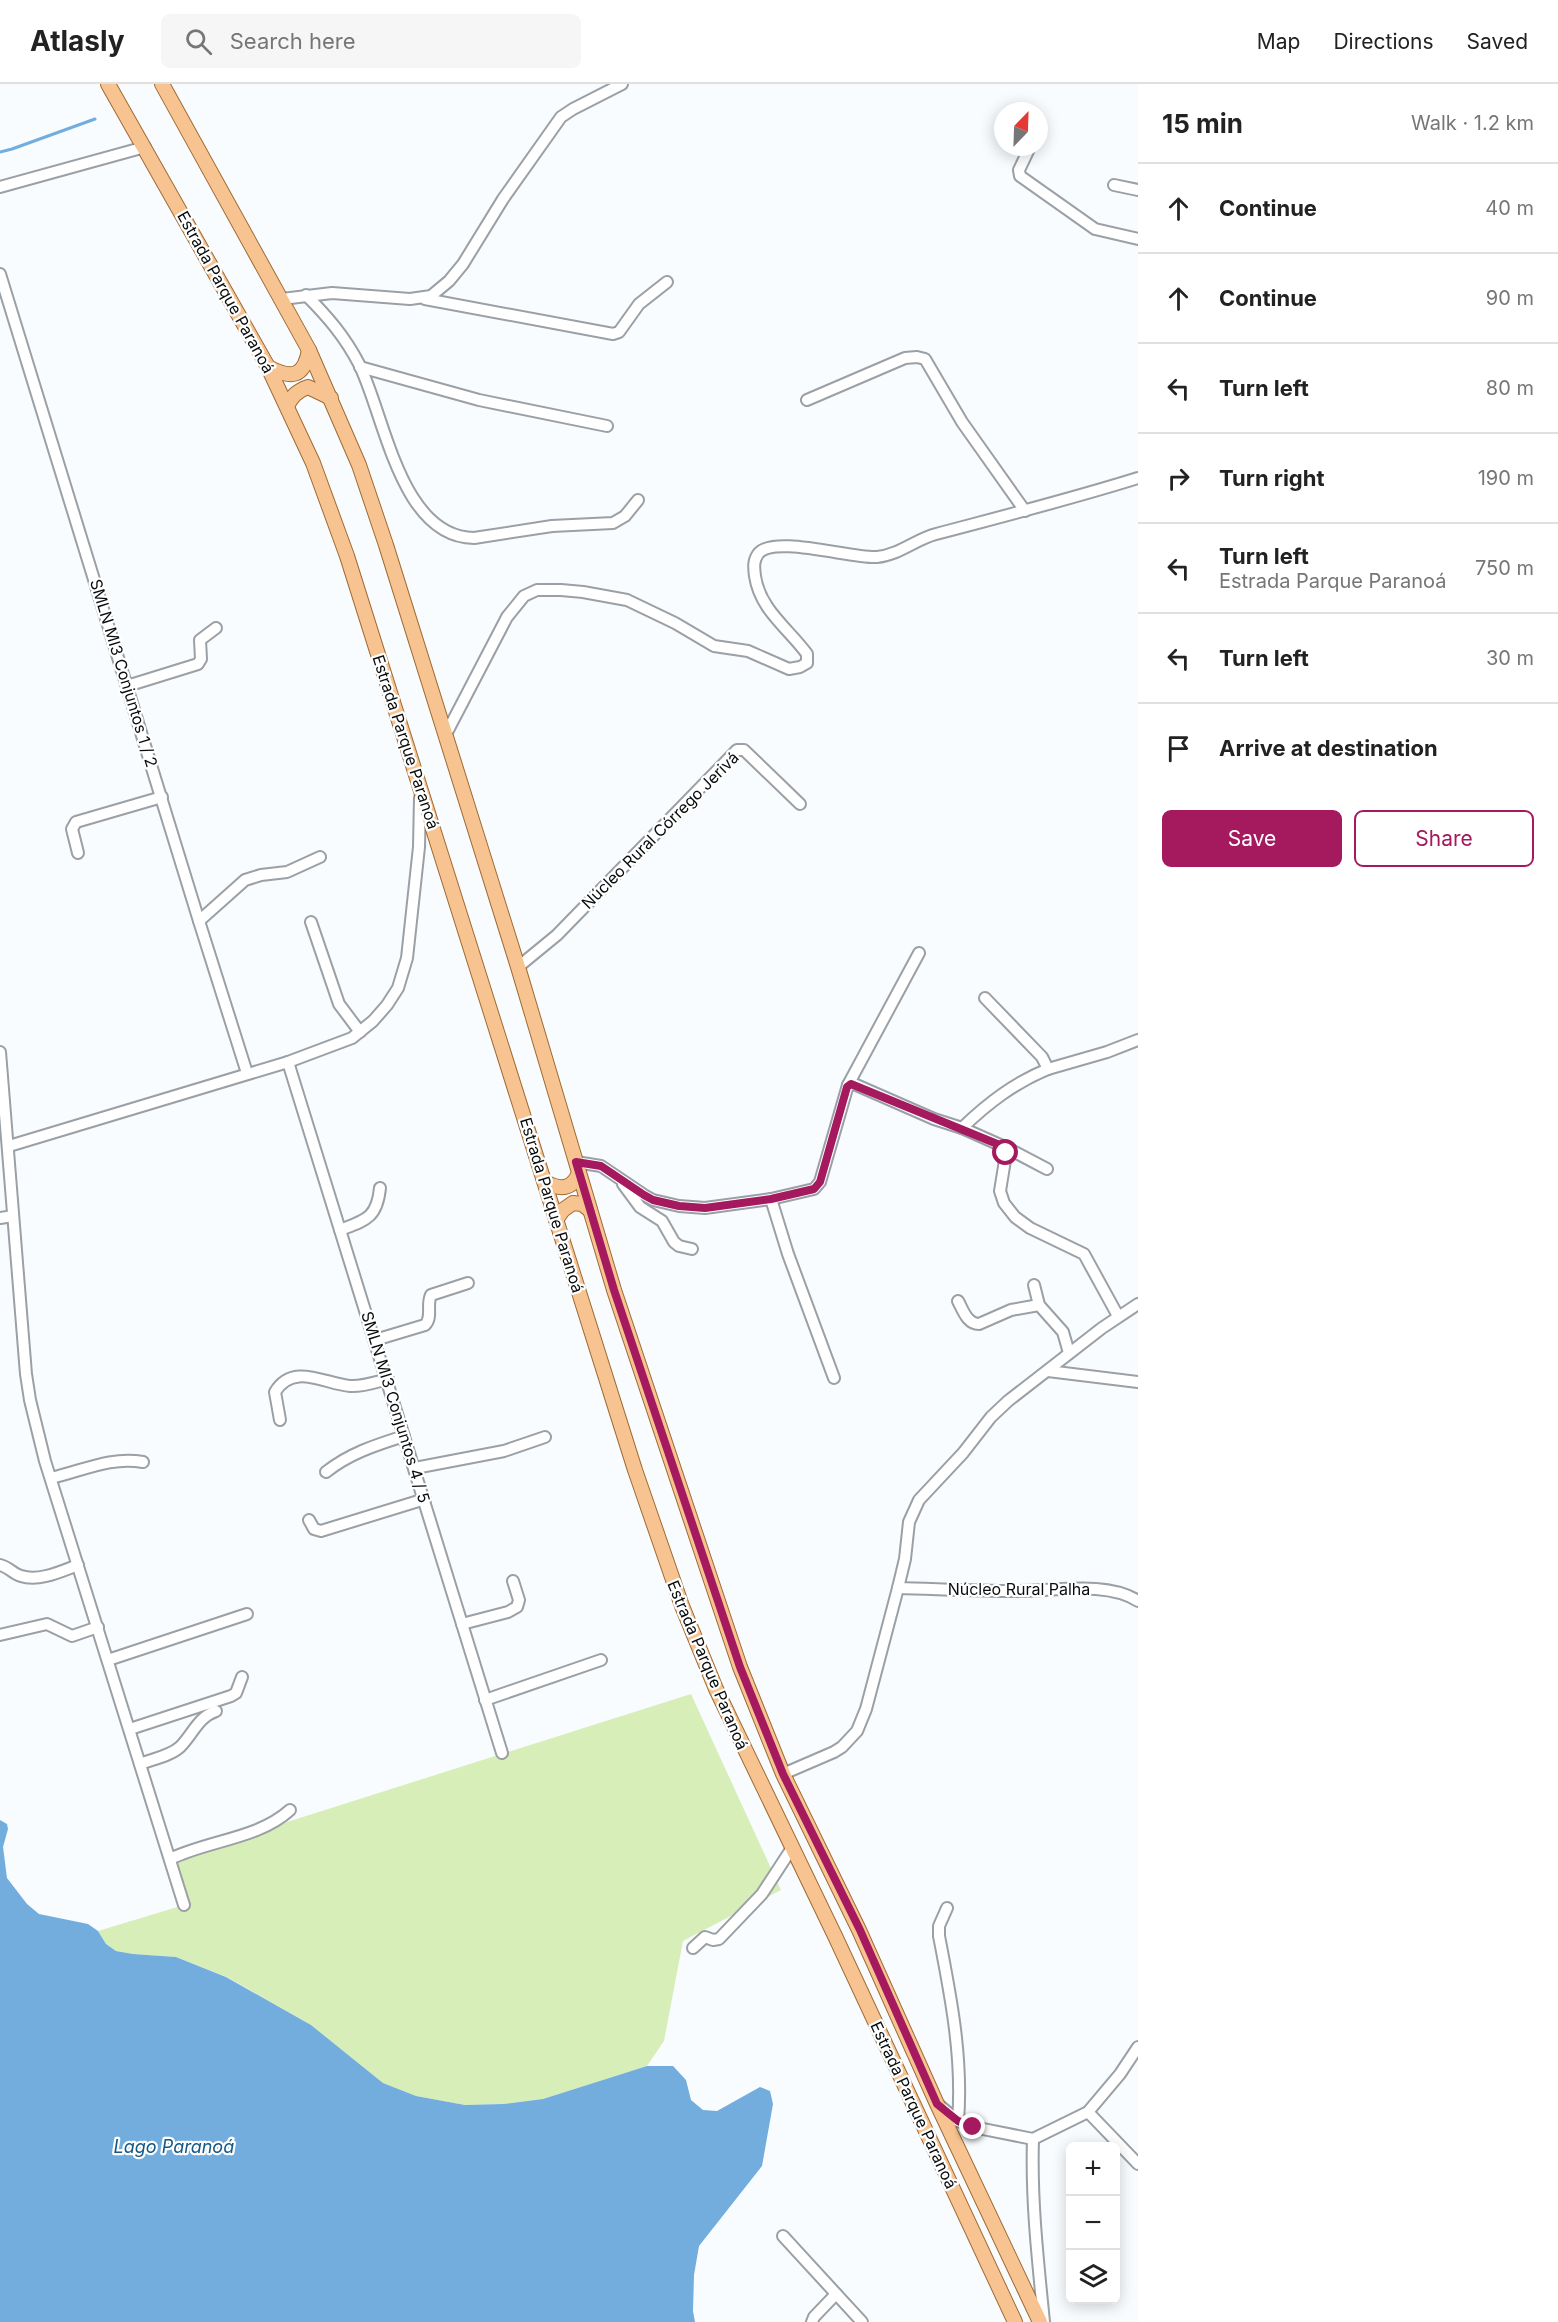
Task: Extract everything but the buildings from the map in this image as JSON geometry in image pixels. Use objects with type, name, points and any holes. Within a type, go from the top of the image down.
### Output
[{"type":"main road","name":"Estrada Parque Paranoá","points":[[108,84],[268,367],[313,463],[347,556],[421,784],[556,1220],[661,1548],[682,1606],[725,1708],[836,1936],[1015,2322]]},
{"type":"main road","name":"Estrada Parque Paranoá","points":[[162,84],[282,299],[331,398],[374,508],[518,967],[614,1290],[740,1667],[783,1774],[860,1930],[937,2104],[1042,2322]]},
{"type":"main road","points":[[268,367],[282,374],[293,375],[302,370],[309,350]]},
{"type":"main road","points":[[287,406],[298,391],[308,387],[331,398]]},
{"type":"main road","points":[[545,1182],[559,1188],[567,1188],[573,1184],[578,1168]]},
{"type":"main road","points":[[556,1220],[563,1210],[573,1203],[582,1204],[590,1210]]},
{"type":"main road","points":[[836,1936],[848,1944],[856,1941],[860,1930]]},
{"type":"street","points":[[422,298],[438,291],[463,264],[510,189],[561,117],[622,84]]},
{"type":"street","points":[[0,188],[145,147]]},
{"type":"street","points":[[1026,156],[1019,170],[1020,176],[1095,229],[1138,239]]},
{"type":"street","points":[[1114,184],[1138,190]]},
{"type":"street","name":"SMLN MI3 Conjuntos 1 / 2","points":[[0,274],[248,1073]]},
{"type":"street","points":[[282,299],[333,293],[422,298],[613,334],[619,332],[639,304],[667,282]]},
{"type":"street","points":[[306,295],[339,330],[360,367],[400,475],[430,521],[451,534],[462,537],[487,537],[552,526],[613,523],[626,516],[639,500]]},
{"type":"street","points":[[807,400],[905,358],[925,359],[962,422],[1025,511]]},
{"type":"street","points":[[360,367],[507,406],[607,426]]},
{"type":"street","points":[[445,736],[507,617],[518,601],[537,590],[561,590],[627,600],[684,628],[708,644],[748,651],[780,666],[794,669],[807,663],[807,654],[772,615],[761,596],[754,563],[759,552],[764,549],[793,546],[855,557],[879,557],[934,534],[1025,511],[1138,478]]},
{"type":"street","points":[[127,686],[198,664],[201,656],[201,640],[216,628]]},
{"type":"street","name":"Núcleo Rural Córrego Jerivá","points":[[518,967],[556,935],[736,750],[744,750],[801,804]]},
{"type":"street","points":[[9,1146],[288,1062],[343,1042],[360,1032],[387,1005],[398,988],[404,972],[419,847],[421,784]]},
{"type":"street","points":[[78,853],[72,829],[76,822],[162,797]]},
{"type":"street","points":[[419,847],[439,846]]},
{"type":"street","points":[[199,921],[245,880],[261,875],[287,872],[320,857]]},
{"type":"street","points":[[311,922],[334,994],[360,1032]]},
{"type":"street","points":[[578,1168],[601,1166],[653,1200],[679,1206],[705,1208],[771,1199],[814,1189],[819,1185],[848,1084],[920,953]]},
{"type":"street","points":[[985,998],[1042,1057],[1047,1069]]},
{"type":"street","points":[[962,1128],[1006,1090],[1047,1069],[1107,1052],[1138,1040]]},
{"type":"street","points":[[0,1052],[30,1400],[45,1461],[184,1905]]},
{"type":"street","name":"SMLN MI3 Conjuntos 4 / 5","points":[[288,1062],[502,1753]]},
{"type":"street","points":[[848,1084],[854,1084],[934,1119],[962,1128],[1047,1169]]},
{"type":"street","points":[[1007,1148],[1000,1191],[1004,1203],[1015,1217],[1036,1232],[1084,1254],[1118,1316]]},
{"type":"street","points":[[620,1179],[640,1207],[662,1221],[674,1242],[679,1246],[692,1249]]},
{"type":"street","points":[[340,1230],[372,1214],[378,1204],[380,1188]]},
{"type":"street","points":[[771,1199],[788,1254],[834,1378]]},
{"type":"street","points":[[0,1218],[13,1216]]},
{"type":"street","points":[[375,1340],[425,1325],[430,1317],[431,1295],[468,1283]]},
{"type":"street","points":[[1034,1285],[1039,1305],[1063,1332],[1069,1353]]},
{"type":"street","points":[[958,1300],[969,1321],[974,1324],[1017,1308],[1039,1305]]},
{"type":"street","points":[[783,1774],[843,1747],[857,1731],[866,1709],[898,1588],[905,1559],[909,1522],[919,1500],[963,1453],[991,1418],[1023,1388],[1118,1316],[1138,1304]]},
{"type":"street","points":[[1048,1371],[1138,1382]]},
{"type":"street","points":[[280,1420],[275,1392],[282,1384],[295,1377],[312,1376],[349,1386],[388,1379]]},
{"type":"street","points":[[326,1472],[341,1460],[364,1449],[404,1436]]},
{"type":"street","points":[[414,1468],[504,1451],[545,1437]]},
{"type":"street","points":[[51,1478],[112,1461],[143,1462]]},
{"type":"street","points":[[309,1520],[314,1529],[321,1531],[424,1499]]},
{"type":"street","points":[[0,1565],[9,1568],[14,1574],[30,1578],[78,1564]]},
{"type":"street","points":[[462,1624],[508,1612],[517,1607],[519,1600],[513,1581]]},
{"type":"street","name":"Núcleo Rural Palha","points":[[898,1588],[1016,1591],[1101,1589],[1138,1601]]},
{"type":"street","points":[[108,1660],[247,1614]]},
{"type":"street","points":[[0,1635],[41,1624],[72,1635],[98,1627]]},
{"type":"street","points":[[485,1700],[601,1660]]},
{"type":"street","points":[[130,1729],[231,1696],[236,1693],[242,1677]]},
{"type":"street","points":[[140,1764],[174,1751],[201,1718],[216,1711]]},
{"type":"street","points":[[170,1859],[189,1850],[268,1827],[290,1810]]},
{"type":"street","points":[[693,1948],[705,1937],[713,1940],[719,1939],[762,1894],[792,1848]]},
{"type":"street","points":[[947,1908],[939,1926],[939,1936],[952,2007],[959,2066],[958,2121]]},
{"type":"street","points":[[937,2104],[958,2121],[995,2133],[1033,2139],[1088,2112],[1120,2074],[1138,2047]]},
{"type":"street","points":[[1088,2112],[1138,2164]]},
{"type":"street","points":[[1033,2139],[1034,2219],[1042,2322]]},
{"type":"street","points":[[783,2236],[862,2322]]},
{"type":"street","points":[[812,2322],[836,2294]]},
{"type":"green space","points":[[691,1694],[781,1890],[683,1941],[664,2041],[647,2066],[543,2099],[503,2104],[465,2105],[416,2096],[383,2083],[311,2025],[227,1977],[176,1957],[116,1951],[106,1944],[98,1931],[184,1905],[170,1859]]},
{"type":"water","name":"Lago Paranoá","points":[[0,1820],[7,1824],[8,1829],[3,1847],[7,1878],[27,1904],[39,1914],[88,1924],[98,1931],[106,1944],[116,1951],[176,1957],[226,1977],[311,2025],[383,2083],[416,2096],[465,2105],[503,2104],[543,2099],[647,2066],[673,2066],[686,2080],[691,2100],[703,2110],[717,2111],[760,2087],[770,2091],[773,2104],[762,2166],[699,2246],[694,2275],[695,2322],[0,2322]]},
{"type":"waterway","points":[[0,152],[95,119]]},
{"type":"route","points":[[973,2127],[958,2121],[937,2104],[860,1930],[783,1774],[740,1667],[702,1558],[679,1482],[614,1290],[576,1162],[601,1166],[653,1200],[679,1206],[705,1208],[771,1199],[814,1189],[820,1182],[848,1084],[854,1084],[934,1119],[962,1128],[1007,1148],[1006,1153]]}]
